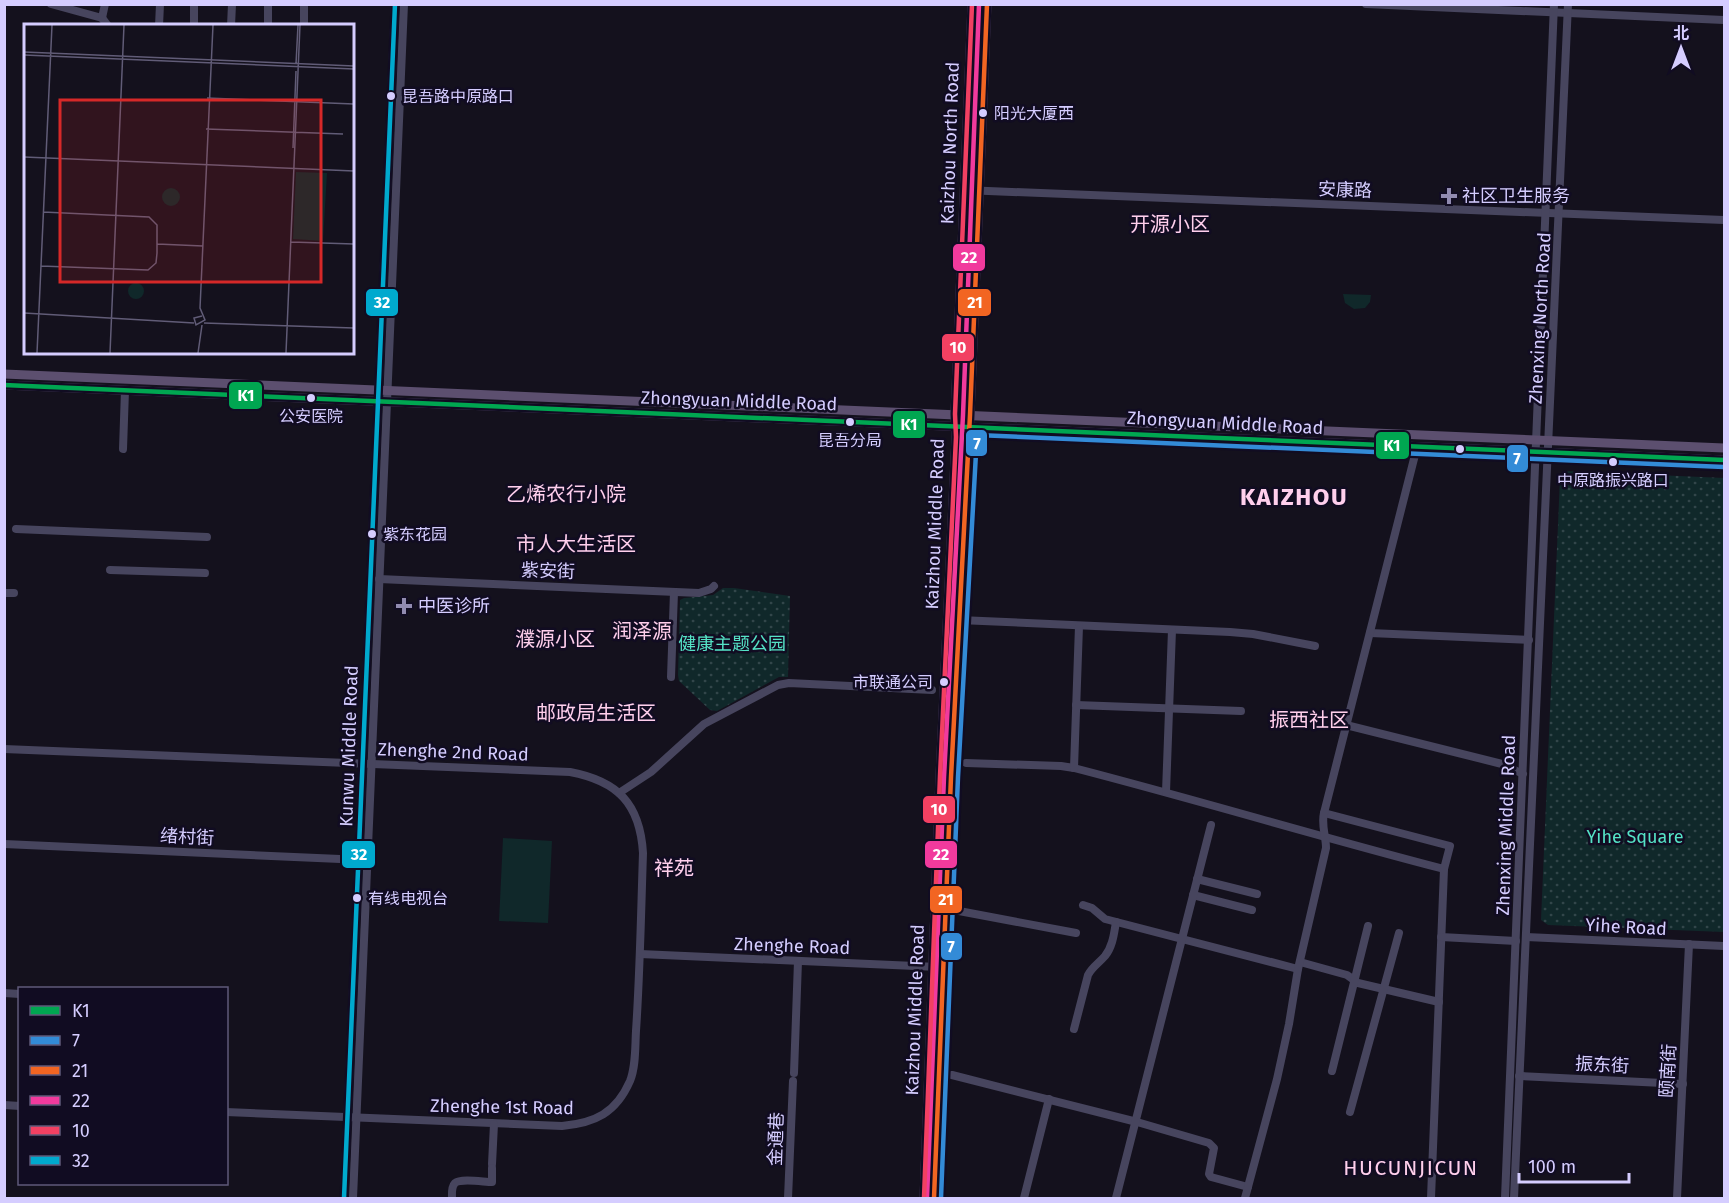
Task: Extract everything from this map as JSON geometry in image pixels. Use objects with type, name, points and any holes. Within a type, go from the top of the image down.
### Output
[{"type":"main road","name":"Kaizhou North Road","points":[[955,427],[972,4]]},
{"type":"main road","name":"Kaizhou North Road","points":[[970,428],[987,4]]},
{"type":"main road","name":"Zhongyuan Middle Road","points":[[4,374],[1725,448]]},
{"type":"main road","name":"Zhongyuan Middle Road","points":[[4,385],[1725,460]]},
{"type":"main road","name":"Kaizhou Middle Road","points":[[934,1198],[940,776],[955,427]]},
{"type":"main road","name":"Kaizhou Middle Road","points":[[924,1198],[970,428]]},
{"type":"street","points":[[51,4],[102,18],[106,24]]},
{"type":"street","points":[[102,18],[105,4]]},
{"type":"street","points":[[159,4],[159,24]]},
{"type":"street","points":[[194,4],[194,24]]},
{"type":"street","points":[[231,24],[232,4]]},
{"type":"street","points":[[268,4],[268,24]]},
{"type":"street","points":[[304,4],[304,24]]},
{"type":"street","points":[[383,390],[395,4]]},
{"type":"street","points":[[382,402],[404,4]]},
{"type":"street","points":[[1366,4],[1553,8],[1725,20]]},
{"type":"street","name":"Zhenxing North Road","points":[[1535,452],[1553,8]]},
{"type":"street","name":"Zhenxing North Road","points":[[1548,453],[1568,9]]},
{"type":"street","name":"安康路","points":[[964,190],[1725,220]]},
{"type":"street","points":[[123,449],[125,390]]},
{"type":"street","name":"Kunwu Middle Road","points":[[367,764],[379,579],[382,402]]},
{"type":"street","name":"Kunwu Middle Road","points":[[353,1198],[352,1117],[382,402]]},
{"type":"street","points":[[1245,1198],[1277,1079],[1299,966],[1326,848],[1322,821],[1417,447]]},
{"type":"street","name":"Zhenxing Middle Road","points":[[1505,1198],[1535,452]]},
{"type":"street","name":"Zhenxing Middle Road","points":[[1514,1198],[1548,453]]},
{"type":"street","points":[[16,529],[207,537]]},
{"type":"street","points":[[110,570],[205,573]]},
{"type":"street","name":"紫安街","points":[[379,579],[699,593],[714,586]]},
{"type":"street","points":[[671,677],[674,592]]},
{"type":"street","points":[[4,593],[14,593]]},
{"type":"street","points":[[960,620],[1253,634],[1315,646]]},
{"type":"street","points":[[1074,768],[1079,626]]},
{"type":"street","points":[[1166,792],[1172,630]]},
{"type":"street","points":[[1370,633],[1528,640]]},
{"type":"street","points":[[619,793],[651,772],[704,724],[778,685],[789,683],[932,690]]},
{"type":"street","points":[[1076,705],[1240,711]]},
{"type":"street","points":[[1346,725],[1502,764],[1523,774]]},
{"type":"street","name":"Zhenghe 2nd Road","points":[[4,749],[570,772],[589,776],[602,781],[619,793],[637,819],[642,841],[639,954]]},
{"type":"street","points":[[966,763],[1074,768],[1444,869]]},
{"type":"street","points":[[1324,813],[1450,846],[1444,869],[1431,1198]]},
{"type":"street","points":[[1116,1198],[1211,825]]},
{"type":"street","name":"绪村街","points":[[4,844],[363,860]]},
{"type":"street","points":[[1197,879],[1257,894]]},
{"type":"street","points":[[1193,895],[1252,910]]},
{"type":"street","points":[[1083,906],[1092,908],[1105,919],[1116,922],[1299,966],[1347,975],[1358,983],[1439,1002]]},
{"type":"street","points":[[959,911],[1076,933]]},
{"type":"street","points":[[1074,1029],[1088,975],[1111,946],[1116,922]]},
{"type":"street","points":[[1332,1071],[1368,926]]},
{"type":"street","points":[[1350,1112],[1398,933]]},
{"type":"street","points":[[1441,937],[1516,941]]},
{"type":"street","name":"Yihe Road","points":[[1526,937],[1725,946]]},
{"type":"street","name":"颐南街","points":[[1677,1198],[1689,944]]},
{"type":"street","name":"Zhenghe Road","points":[[639,954],[939,967]]},
{"type":"street","name":"Zhenghe 1st Road","points":[[228,1112],[552,1126],[583,1124],[596,1119],[607,1113],[616,1103],[631,1079],[639,954]]},
{"type":"street","name":"金通巷","points":[[788,1198],[798,961]]},
{"type":"street","points":[[952,1075],[1137,1122],[1209,1143],[1214,1148],[1209,1174],[1211,1177],[1248,1187]]},
{"type":"street","name":"振东街","points":[[1520,1076],[1683,1084]]},
{"type":"street","points":[[1023,1198],[1049,1099]]},
{"type":"street","name":"Kunwu Middle Road","points":[[344,1198],[352,1117]]},
{"type":"street","points":[[452,1198],[452,1187],[455,1183],[461,1181],[492,1182],[494,1124]]},
{"type":"green space","points":[[1343,294],[1371,295],[1370,302],[1365,308],[1354,309],[1345,303]]},
{"type":"green space","name":"Yihe Square","points":[[1566,471],[1724,478],[1724,932],[1548,925],[1541,920],[1560,478]]},
{"type":"green space","name":"健康主题公园","points":[[723,588],[790,596],[788,677],[779,677],[717,711],[710,710],[679,681],[680,600],[713,595]]},
{"type":"green space","points":[[503,838],[552,841],[548,923],[499,921]]},
{"type":"transit line","name":"32","points":[[344,1198],[395,4]]},
{"type":"transit line","name":"10","points":[[924,1198],[972,4]]},
{"type":"transit line","name":"22","points":[[927,1198],[944,777],[963,415],[979,4]]},
{"type":"transit line","name":"21","points":[[934,1198],[987,4]]},
{"type":"transit line","name":"K1","points":[[4,385],[1724,460]]},
{"type":"transit line","name":"7","points":[[941,1198],[958,777],[977,435],[1724,467]]},
{"type":"place","name":"昆吾路中原路口","points":[[391,96]]},
{"type":"place","name":"阳光大厦西","points":[[983,113]]},
{"type":"place","name":"社区卫生服务","points":[[1449,196]]},
{"type":"place","name":"公安医院","points":[[311,398]]},
{"type":"place","name":"昆吾分局","points":[[850,422]]},
{"type":"place","name":"中原路振兴路口","points":[[1613,462]]},
{"type":"place","name":"紫东花园","points":[[372,534]]},
{"type":"place","name":"中医诊所","points":[[404,606]]},
{"type":"place","name":"市联通公司","points":[[944,682]]},
{"type":"place","name":"有线电视台","points":[[357,898]]},
{"type":"district","name":"开源小区","points":[[1170,224]]},
{"type":"district","name":"乙烯农行小院","points":[[566,494]]},
{"type":"district","name":"KAIZHOU","points":[[1294,497]]},
{"type":"district","name":"市人大生活区","points":[[576,544]]},
{"type":"district","name":"润泽源","points":[[642,631]]},
{"type":"district","name":"濮源小区","points":[[555,639]]},
{"type":"district","name":"邮政局生活区","points":[[596,713]]},
{"type":"district","name":"振西社区","points":[[1309,720]]},
{"type":"district","name":"祥苑","points":[[674,868]]},
{"type":"district","name":"HUCUNJICUN","points":[[1411,1168]]}]
